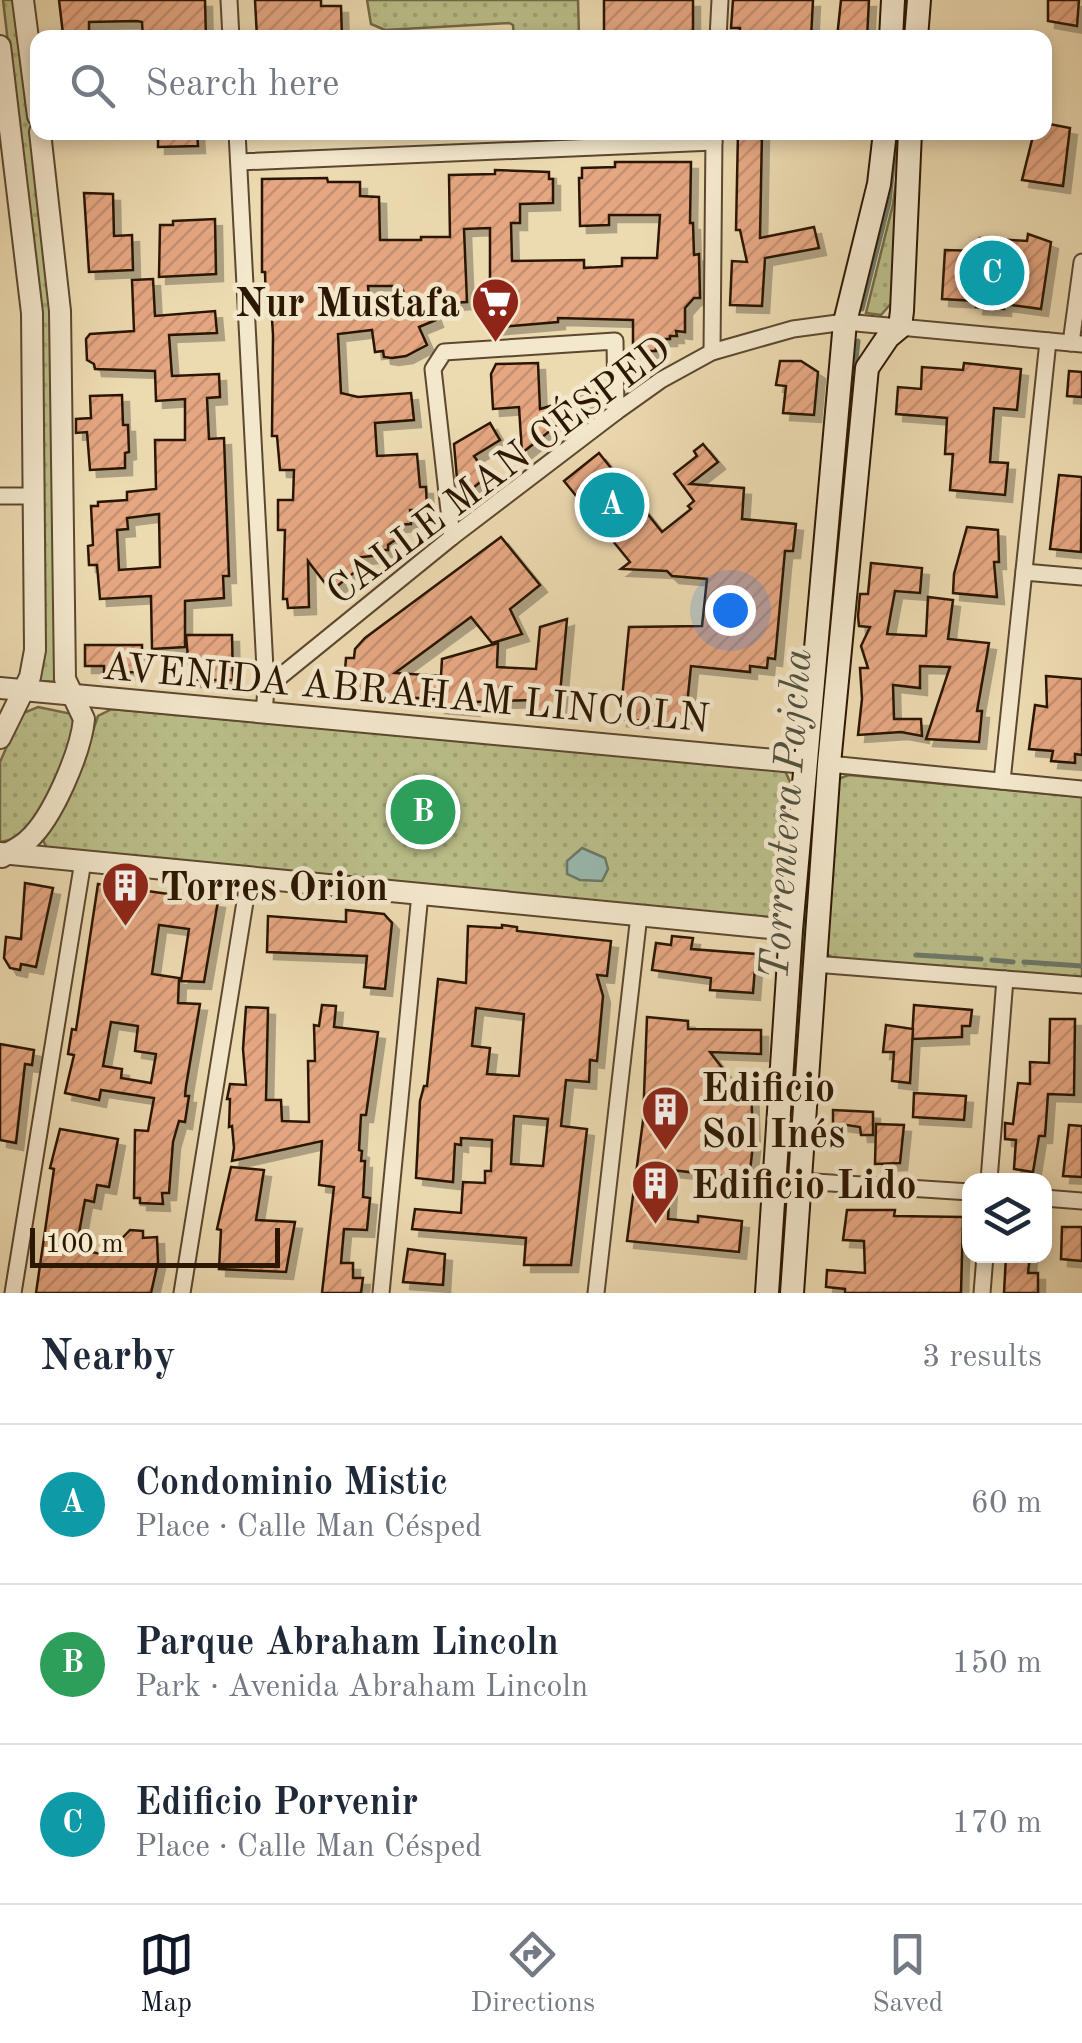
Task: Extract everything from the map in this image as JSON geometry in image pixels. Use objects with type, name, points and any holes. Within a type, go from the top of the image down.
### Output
[{"type":"main road","points":[[892,30],[894,0]]},
{"type":"main road","points":[[917,30],[919,0]]},
{"type":"main road","points":[[792,1293],[814,964],[818,763],[845,322],[879,184],[884,140]]},
{"type":"main road","points":[[767,1293],[791,930],[818,763],[867,368],[900,327],[906,278],[910,140]]},
{"type":"street","points":[[23,0],[30,54]]},
{"type":"street","points":[[229,0],[231,30]]},
{"type":"street","points":[[718,30],[720,0]]},
{"type":"street","points":[[0,46],[7,155],[32,314],[36,650],[24,690],[0,738]]},
{"type":"street","points":[[2,855],[36,832],[66,776],[84,719],[64,680],[60,311],[41,140]]},
{"type":"street","points":[[238,140],[266,688],[264,714]]},
{"type":"street","points":[[515,140],[516,150]]},
{"type":"street","points":[[239,162],[668,140]]},
{"type":"street","points":[[712,352],[714,140]]},
{"type":"street","points":[[1076,343],[1082,262]]},
{"type":"street","name":"CALLE MAN CÉSPED","points":[[266,688],[452,537],[616,412],[661,380],[712,352],[793,329],[845,322],[1076,343]]},
{"type":"street","points":[[452,537],[433,369],[444,352],[615,341],[616,412]]},
{"type":"street","points":[[1002,781],[1048,341]]},
{"type":"street","points":[[0,496],[34,496]]},
{"type":"street","points":[[1024,572],[1082,577]]},
{"type":"street","name":"AVENIDA ABRAHAM LINCOLN","points":[[0,688],[1082,789]]},
{"type":"street","points":[[2,855],[791,930]]},
{"type":"street","points":[[13,1293],[83,862]]},
{"type":"street","points":[[182,1293],[249,878]]},
{"type":"street","points":[[381,1293],[420,894]]},
{"type":"street","points":[[596,1293],[639,915]]},
{"type":"street","points":[[814,964],[1082,985]]},
{"type":"street","points":[[991,1173],[1005,979]]},
{"type":"street","points":[[800,1181],[962,1191]]},
{"type":"street","points":[[1052,1198],[1082,1200]]},
{"type":"street","points":[[982,1293],[984,1263]]},
{"type":"green space","points":[[3,0],[16,0],[52,308],[56,682],[38,681],[43,656],[39,310]]},
{"type":"green space","points":[[367,0],[578,0],[579,30],[513,30],[509,23],[385,30],[371,24]]},
{"type":"green space","points":[[900,154],[895,299],[881,315],[866,313],[893,204]]},
{"type":"green space","points":[[38,707],[72,714],[70,741],[57,776],[30,823],[17,837],[0,842],[0,762],[21,714]]},
{"type":"green space","points":[[112,709],[785,771],[791,784],[785,905],[781,914],[771,920],[48,851],[42,838],[83,760],[98,716]]},
{"type":"green space","points":[[849,775],[1082,797],[1082,977],[838,961],[827,954],[838,779]]},
{"type":"water","points":[[582,848],[605,858],[608,869],[602,881],[580,880],[567,874],[567,861]]},
{"type":"building","points":[[59,0],[205,0],[206,30],[142,30],[142,22],[137,21],[89,22],[89,30],[63,30]]},
{"type":"building","points":[[255,0],[321,0],[321,6],[341,6],[342,30],[257,30]]},
{"type":"building","points":[[604,0],[693,0],[693,30],[604,30]]},
{"type":"building","points":[[733,0],[813,0],[811,30],[731,28]]},
{"type":"building","points":[[841,0],[869,0],[867,30],[838,30]]},
{"type":"building","points":[[1048,0],[1079,0],[1077,26],[1048,21]]},
{"type":"building","points":[[1052,125],[1070,128],[1063,186],[1022,180],[1032,140],[1052,140]]},
{"type":"building","points":[[158,140],[198,140],[198,146],[158,147]]},
{"type":"building","points":[[738,140],[762,140],[760,238],[814,227],[819,248],[765,258],[762,306],[730,305],[732,261],[747,262],[740,230],[736,230]]},
{"type":"building","points":[[615,162],[691,162],[690,223],[694,255],[699,254],[700,298],[694,298],[685,308],[685,332],[676,331],[677,336],[670,339],[656,339],[656,351],[633,351],[633,320],[558,318],[558,322],[490,328],[490,228],[464,229],[467,302],[430,304],[436,320],[419,327],[427,345],[392,358],[384,357],[383,351],[375,352],[372,330],[338,334],[341,393],[358,397],[411,393],[414,420],[375,423],[377,456],[417,454],[420,487],[426,487],[427,510],[410,510],[411,524],[395,525],[395,540],[381,555],[353,558],[361,567],[331,591],[308,561],[309,607],[288,608],[287,599],[283,599],[285,530],[278,530],[278,500],[293,500],[294,470],[280,470],[277,436],[272,436],[273,335],[271,303],[266,303],[262,272],[262,179],[360,182],[360,196],[379,197],[380,240],[421,240],[450,237],[449,175],[495,174],[495,170],[549,172],[549,179],[553,179],[553,203],[520,204],[520,223],[511,223],[512,261],[584,260],[584,268],[622,266],[622,258],[657,258],[660,215],[609,215],[609,225],[580,226],[582,168],[615,167]],"holes":[[[368,286],[401,286],[413,313],[371,318]]]},
{"type":"building","points":[[84,193],[113,194],[114,236],[132,235],[133,270],[89,272]]},
{"type":"building","points":[[215,219],[216,274],[159,277],[160,225]]},
{"type":"building","points":[[1028,234],[1051,242],[1041,309],[1004,304],[1004,309],[976,307],[977,301],[942,299],[945,250],[980,251],[980,238],[1027,241]]},
{"type":"building","points":[[153,279],[155,316],[215,311],[217,333],[169,335],[172,376],[219,374],[220,397],[207,398],[209,439],[224,438],[229,576],[223,576],[224,598],[185,601],[185,647],[152,649],[151,596],[100,599],[97,565],[89,565],[88,546],[93,545],[91,506],[127,500],[127,492],[156,489],[155,440],[185,440],[185,399],[156,401],[155,371],[95,369],[87,360],[86,339],[90,334],[134,331],[132,280]],"holes":[[[159,514],[160,567],[119,570],[117,530],[128,529],[127,518]]]},
{"type":"building","points":[[780,361],[801,361],[818,372],[814,415],[783,413],[786,386],[776,385]]},
{"type":"building","points":[[538,363],[540,409],[599,392],[522,453],[519,407],[493,409],[491,374],[496,364]]},
{"type":"building","points":[[964,363],[1021,369],[1017,410],[994,408],[990,462],[1008,463],[1005,495],[950,490],[953,454],[945,454],[947,418],[896,414],[898,387],[921,389],[922,367],[963,370]]},
{"type":"building","points":[[1069,371],[1082,372],[1082,397],[1067,396]]},
{"type":"building","points":[[122,395],[123,425],[128,425],[125,468],[90,470],[87,432],[76,433],[76,419],[91,418],[90,396]]},
{"type":"building","points":[[490,423],[500,440],[474,456],[488,476],[468,492],[458,490],[454,444]]},
{"type":"building","points":[[703,444],[718,462],[690,484],[744,488],[742,519],[796,524],[793,551],[785,551],[775,659],[768,658],[767,668],[750,666],[750,672],[691,666],[685,725],[620,719],[629,627],[702,626],[707,579],[672,576],[667,571],[621,569],[630,562],[564,481],[599,453],[662,532],[691,509],[688,506],[694,501],[674,474],[697,456],[694,451]]},
{"type":"building","points":[[1059,475],[1082,477],[1081,552],[1050,549]]},
{"type":"building","points":[[967,527],[998,530],[999,562],[994,562],[997,597],[953,593]]},
{"type":"building","points":[[501,537],[540,585],[510,609],[522,634],[492,643],[471,617],[395,673],[441,676],[442,659],[498,643],[497,667],[536,669],[540,627],[567,619],[558,715],[532,712],[533,700],[473,702],[473,709],[438,706],[439,699],[351,695],[353,671],[345,671],[346,658],[354,658],[355,649],[365,638]]},
{"type":"building","points":[[871,563],[922,568],[920,593],[895,591],[887,634],[926,636],[928,597],[953,600],[948,639],[989,643],[977,711],[982,711],[979,742],[926,739],[950,667],[920,666],[920,688],[893,685],[894,719],[921,719],[922,736],[901,732],[858,735],[860,668],[868,668],[861,646],[870,627],[859,626],[858,616],[860,594],[868,594]]},
{"type":"building","points":[[186,635],[232,635],[233,680],[190,680]]},
{"type":"building","points":[[85,645],[142,645],[142,658],[136,658],[137,672],[104,673],[104,666],[85,666]]},
{"type":"building","points":[[1046,676],[1082,679],[1082,755],[1075,754],[1075,763],[1051,761],[1053,751],[1029,749],[1035,705],[1047,707]]},
{"type":"building","points":[[25,883],[53,888],[36,967],[21,964],[20,970],[10,968],[4,958],[6,937],[21,939]]},
{"type":"building","points":[[98,884],[218,901],[204,982],[181,981],[189,929],[159,925],[152,974],[179,978],[178,1003],[200,1004],[186,1086],[185,1096],[189,1096],[185,1122],[179,1121],[173,1142],[169,1193],[162,1193],[163,1204],[140,1203],[140,1198],[134,1198],[135,1130],[148,1131],[154,1098],[101,1090],[99,1100],[65,1093],[74,1055],[68,1054],[72,1029],[76,1030]],"holes":[[[111,1022],[138,1026],[135,1051],[156,1054],[151,1083],[121,1078],[122,1069],[103,1066]]]},
{"type":"building","points":[[346,910],[384,914],[392,923],[385,989],[364,987],[367,956],[267,952],[268,916],[346,922]]},
{"type":"building","points":[[468,926],[611,941],[607,976],[597,975],[603,996],[597,1061],[590,1060],[589,1082],[566,1080],[561,1126],[587,1129],[571,1265],[524,1265],[526,1238],[412,1229],[415,1209],[461,1213],[463,1182],[485,1183],[485,1171],[491,1171],[492,1140],[461,1138],[461,1145],[455,1144],[453,1182],[416,1178],[420,1101],[427,1086],[438,979],[466,983]],"holes":[[[476,1008],[524,1014],[519,1076],[487,1074],[490,1048],[472,1046]],[[514,1116],[548,1119],[543,1166],[511,1164]]]},
{"type":"building","points":[[672,936],[693,938],[691,949],[756,954],[753,993],[710,990],[711,978],[652,970],[656,943],[671,945]]},
{"type":"building","points":[[322,1005],[336,1006],[334,1027],[378,1032],[366,1115],[361,1115],[359,1150],[361,1161],[365,1161],[363,1197],[370,1198],[367,1230],[344,1229],[341,1263],[353,1263],[353,1278],[363,1278],[361,1293],[322,1293],[334,1187],[319,1185],[322,1141],[232,1161],[234,1148],[227,1099],[230,1084],[246,1085],[246,1007],[268,1008],[266,1100],[281,1100],[282,1121],[309,1122],[308,1061],[315,1061],[314,1025],[319,1026]]},
{"type":"building","points":[[914,1005],[972,1010],[970,1026],[962,1026],[962,1037],[912,1039]]},
{"type":"building","points":[[647,1017],[688,1021],[688,1029],[761,1030],[761,1054],[710,1052],[733,1082],[751,1082],[753,1145],[749,1179],[671,1170],[668,1219],[698,1222],[698,1216],[742,1221],[739,1252],[627,1241],[643,1121]]},
{"type":"building","points":[[1050,1019],[1075,1019],[1074,1095],[1048,1094],[1045,1136],[1039,1136],[1033,1172],[1014,1169],[1016,1140],[1005,1139],[1005,1123],[1013,1124],[1018,1083],[1030,1084],[1030,1062],[1049,1063]]},
{"type":"building","points":[[886,1025],[913,1029],[910,1083],[892,1081],[894,1052],[883,1052]]},
{"type":"building","points":[[0,1044],[34,1050],[32,1065],[25,1064],[16,1143],[0,1140]]},
{"type":"building","points":[[914,1093],[966,1096],[964,1120],[913,1117]]},
{"type":"building","points":[[833,1110],[873,1112],[873,1135],[861,1135],[860,1127],[833,1123]]},
{"type":"building","points":[[876,1124],[904,1125],[900,1163],[875,1164]]},
{"type":"building","points":[[1069,1125],[1082,1126],[1082,1177],[1063,1176]]},
{"type":"building","points":[[60,1129],[118,1139],[109,1187],[97,1185],[94,1202],[85,1200],[76,1249],[106,1255],[130,1230],[143,1231],[143,1238],[157,1237],[158,1262],[151,1293],[36,1293],[54,1169],[50,1168]]},
{"type":"building","points":[[231,1167],[264,1170],[256,1220],[295,1222],[286,1272],[219,1269],[221,1230],[217,1229]]},
{"type":"building","points":[[847,1210],[895,1210],[894,1216],[962,1217],[961,1293],[845,1293],[845,1289],[826,1287],[827,1270],[865,1273],[864,1241],[843,1240]]},
{"type":"building","points":[[1062,1227],[1082,1227],[1082,1261],[1061,1259]]},
{"type":"building","points":[[408,1249],[445,1254],[443,1285],[403,1282]]},
{"type":"building","points":[[1006,1263],[1029,1263],[1028,1273],[1038,1273],[1038,1293],[1004,1293]]},
{"type":"waterway","name":"Torrentera Pajcha","points":[[905,30],[907,0]]},
{"type":"waterway","name":"Torrentera Pajcha","points":[[862,309],[889,202],[896,140]]},
{"type":"waterway","name":"Torrentera Pajcha","points":[[832,591],[858,341]]},
{"type":"waterway","name":"Torrentera Pajcha","points":[[779,1293],[810,846]]},
{"type":"waterway","points":[[916,955],[981,959]]},
{"type":"waterway","points":[[992,960],[1013,962]]},
{"type":"waterway","points":[[1024,962],[1082,966]]},
{"type":"place","name":"Edificio Porvenir","points":[[992,273]]},
{"type":"place","name":"Nur Mustafa","points":[[495,344]]},
{"type":"place","name":"Condominio Mistic","points":[[612,505]]},
{"type":"place","name":"Parque Abraham Lincoln","points":[[423,812]]},
{"type":"place","name":"Torres Orion","points":[[125,928]]},
{"type":"place","name":"Edificio Sol Inés","points":[[666,1152]]},
{"type":"place","name":"Edificio Lido","points":[[656,1226]]}]
